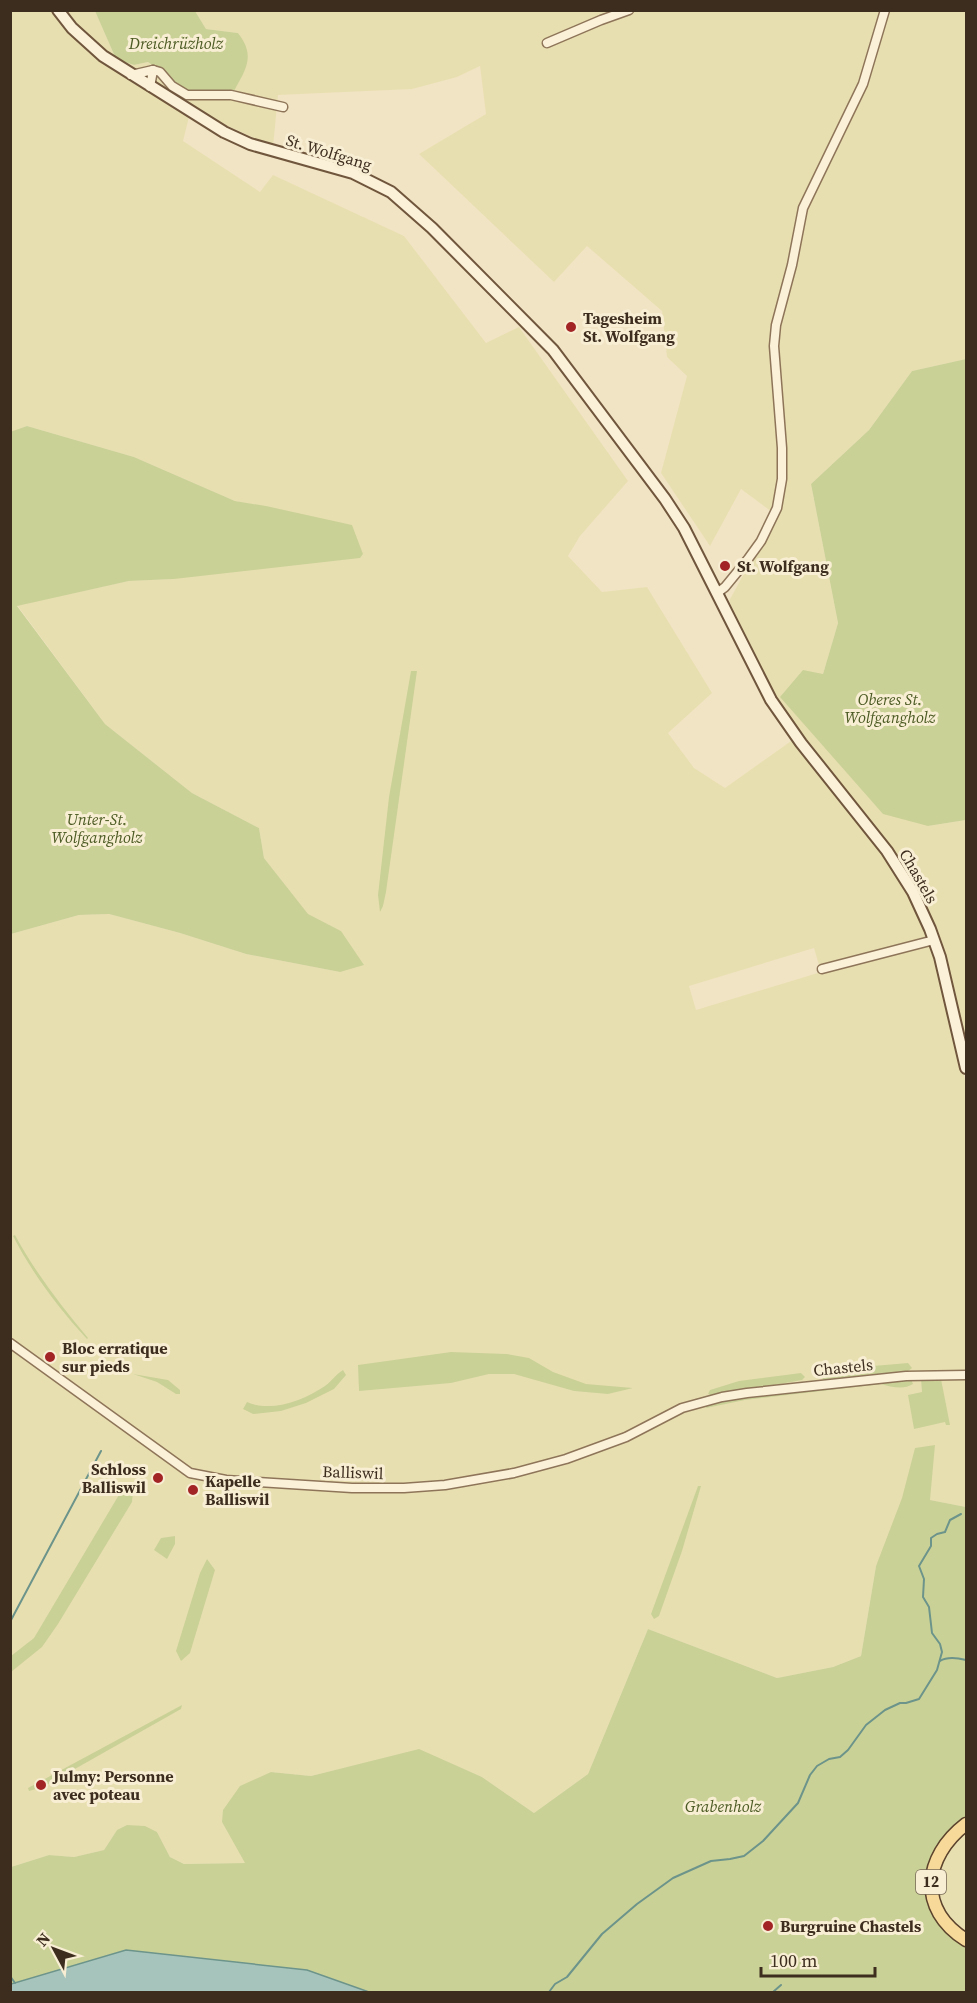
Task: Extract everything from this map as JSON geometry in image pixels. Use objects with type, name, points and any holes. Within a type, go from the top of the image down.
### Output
[{"type":"main road","name":"St. Wolfgang","points":[[58,10],[93,48],[150,87],[236,138],[353,173],[402,200],[432,228],[553,350],[665,500],[693,543],[761,682],[790,727]]},
{"type":"main road","name":"Chastels","points":[[790,727],[891,858],[918,901],[934,940],[949,988],[966,1068]]},
{"type":"main road","name":"12","points":[[966,1824],[942,1849],[933,1868],[931,1886],[935,1905],[944,1921],[966,1940]]},
{"type":"street","points":[[547,43],[629,10]]},
{"type":"street","points":[[777,508],[782,479],[782,448],[774,346],[776,325],[792,265],[803,208],[863,84],[885,10]]},
{"type":"street","points":[[131,75],[153,70],[160,72],[172,86],[187,95],[231,95],[283,107]]},
{"type":"street","points":[[150,87],[153,70]]},
{"type":"street","points":[[717,593],[725,587],[761,541],[777,508],[786,497]]},
{"type":"street","points":[[822,969],[934,940]]},
{"type":"street","name":"Balliswil","points":[[10,1344],[184,1470],[195,1475],[226,1480],[369,1488],[423,1487],[470,1481],[538,1468],[566,1459],[626,1437],[682,1408],[722,1397]]},
{"type":"street","name":"Chastels","points":[[722,1397],[906,1376],[966,1375]]},
{"type":"shaded area","points":[[11,11],[95,11],[116,59],[134,65],[148,62],[186,90],[233,91],[241,78],[238,33],[206,29],[195,11],[966,11],[966,359],[912,371],[869,430],[811,484],[838,623],[823,674],[928,826],[966,820],[966,1057],[961,1058],[966,1086],[966,1507],[919,1498],[876,1566],[861,1656],[833,1667],[777,1678],[648,1629],[588,1774],[534,1813],[482,1777],[419,1750],[311,1776],[271,1772],[245,1863],[184,1864],[170,1857],[157,1832],[117,1830],[104,1850],[74,1857],[49,1855],[11,1867],[11,934],[79,915],[109,914],[246,954],[340,972],[341,931],[308,915],[264,858],[259,828],[192,793],[105,724],[17,605],[129,581],[174,579],[292,512],[235,501],[134,457],[27,426],[11,432]],"holes":[[[480,66],[486,114],[419,154],[554,282],[587,246],[662,311],[667,357],[687,376],[661,473],[710,546],[741,489],[776,515],[729,601],[757,664],[774,695],[801,734],[725,788],[694,768],[668,733],[712,693],[647,587],[602,592],[568,556],[580,536],[628,481],[519,327],[486,343],[404,236],[273,175],[260,192],[183,141],[191,109],[273,147],[278,95],[412,89],[457,77]],[[814,948],[821,972],[696,1010],[689,986]]]},
{"type":"shaded area","points":[[966,1829],[966,1935],[949,1920],[936,1890],[940,1859]]},
{"type":"green space","name":"Dreichrüzholz","points":[[95,11],[195,11],[206,29],[238,33],[247,49],[245,69],[234,91],[186,90],[148,62],[134,65],[116,59]]},
{"type":"green space","name":"Oberes St. Wolfgangholz","points":[[966,359],[966,820],[928,826],[883,814],[780,697],[803,670],[823,674],[838,623],[811,484],[869,430],[912,371]]},
{"type":"green space","name":"Unter-St. Wolfgangholz","points":[[27,426],[134,457],[235,501],[352,525],[363,554],[360,558],[174,579],[129,581],[17,606],[105,724],[192,793],[259,828],[264,858],[308,914],[341,931],[364,965],[340,972],[246,954],[109,914],[79,915],[11,934],[10,432]]},
{"type":"green space","points":[[411,671],[417,671],[386,892],[380,912],[378,895],[389,797]]},
{"type":"green space","points":[[15,1235],[58,1301],[87,1339],[37,1277],[20,1250],[13,1236]]},
{"type":"green space","points":[[451,1352],[507,1354],[529,1358],[553,1372],[586,1384],[633,1388],[608,1394],[574,1391],[514,1374],[489,1374],[451,1383],[359,1391],[358,1365]]},
{"type":"green space","points":[[908,1363],[912,1368],[908,1371],[824,1380],[820,1375],[826,1370]]},
{"type":"green space","points":[[343,1370],[346,1375],[334,1389],[306,1403],[281,1411],[253,1414],[243,1409],[247,1402],[267,1406],[298,1400],[325,1386]]},
{"type":"green space","points":[[801,1373],[805,1377],[802,1380],[714,1396],[708,1394],[710,1390],[739,1381]]},
{"type":"green space","points":[[133,1374],[168,1380],[180,1390],[180,1394],[176,1394],[157,1382]]},
{"type":"green space","points":[[911,1379],[913,1384],[906,1387],[881,1384],[745,1400],[706,1408],[707,1405],[747,1396]]},
{"type":"green space","points":[[921,1379],[941,1379],[950,1425],[946,1425],[945,1422],[914,1429],[908,1395],[922,1392]]},
{"type":"green space","name":"Grabenholz","points":[[935,1445],[930,1500],[966,1507],[966,1820],[935,1854],[927,1873],[926,1885],[927,1899],[966,1945],[966,1992],[369,1992],[307,1970],[126,1950],[11,1984],[11,1867],[49,1855],[74,1857],[104,1850],[117,1830],[127,1825],[145,1826],[157,1832],[170,1857],[184,1864],[245,1863],[222,1822],[223,1810],[240,1786],[271,1772],[311,1776],[419,1749],[482,1777],[534,1813],[588,1774],[648,1629],[777,1678],[833,1667],[861,1656],[876,1566],[902,1498],[915,1448]]},
{"type":"green space","points":[[698,1486],[701,1486],[682,1551],[659,1616],[654,1619],[651,1614]]},
{"type":"green space","points":[[133,1492],[132,1502],[58,1624],[42,1647],[11,1672],[11,1656],[34,1638],[120,1493]]},
{"type":"green space","points":[[175,1536],[175,1544],[167,1559],[154,1550],[161,1538]]},
{"type":"green space","points":[[207,1559],[215,1570],[190,1653],[181,1661],[176,1651],[200,1573]]},
{"type":"green space","points":[[182,1705],[181,1709],[43,1787],[29,1791],[28,1788]]},
{"type":"water","points":[[126,1950],[307,1970],[369,1992],[11,1992],[11,1984]]},
{"type":"waterway","points":[[10,1622],[101,1451]]},
{"type":"waterway","points":[[549,1992],[555,1984],[567,1977],[602,1934],[637,1904],[673,1878],[711,1861],[744,1856],[763,1841],[798,1803],[810,1775],[817,1766],[829,1759],[840,1757],[866,1725],[885,1710],[900,1703],[919,1699],[937,1670],[942,1652],[940,1644],[932,1633],[929,1607],[923,1597],[924,1579],[919,1566],[931,1546],[931,1538],[945,1532],[950,1520],[961,1514]]},
{"type":"waterway","points":[[940,1661],[950,1658],[966,1660]]},
{"type":"waterway","points":[[10,1976],[15,1983]]},
{"type":"waterway","points":[[773,1992],[781,1985]]},
{"type":"place","name":"Tagesheim St. Wolfgang","points":[[571,327]]},
{"type":"place","name":"St. Wolfgang","points":[[725,566]]},
{"type":"place","name":"Bloc erratique sur pieds","points":[[50,1357]]},
{"type":"place","name":"Schloss Balliswil","points":[[158,1478]]},
{"type":"place","name":"Kapelle Balliswil","points":[[193,1490]]},
{"type":"place","name":"Julmy: Personne avec poteau","points":[[41,1785]]},
{"type":"place","name":"Burgruine Chastels","points":[[768,1926]]}]
